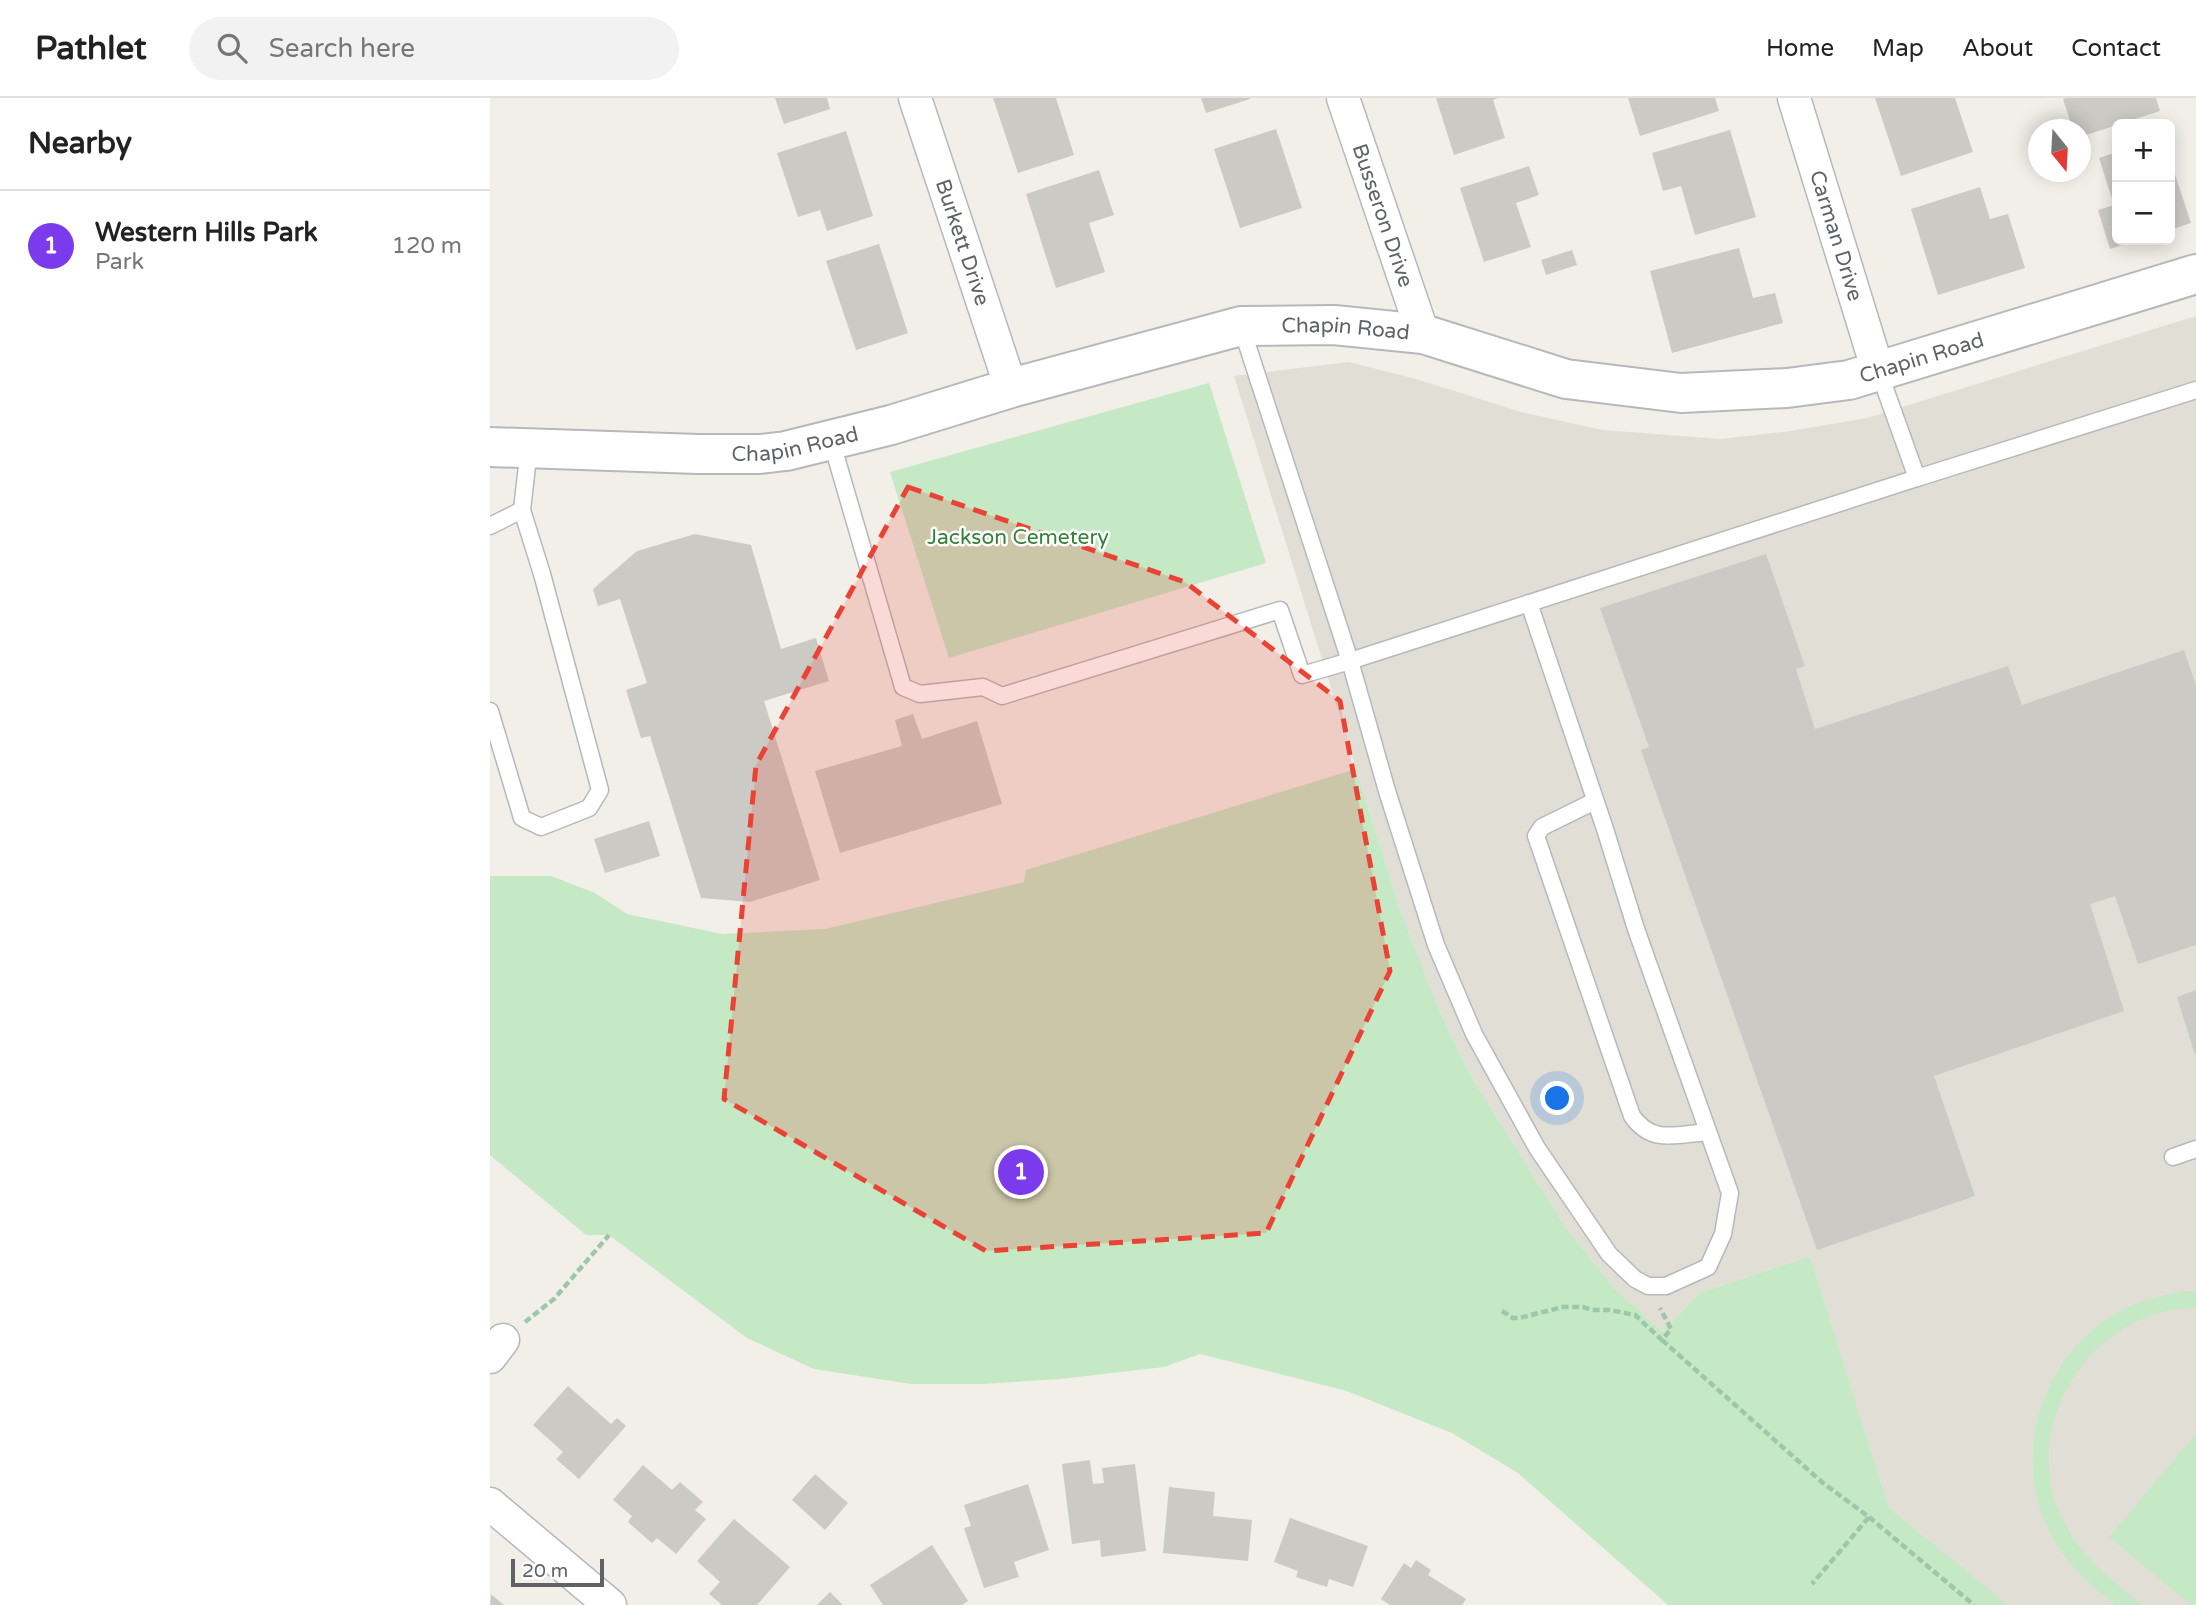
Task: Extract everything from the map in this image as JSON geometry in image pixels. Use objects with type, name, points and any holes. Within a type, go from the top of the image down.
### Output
[{"type":"street","name":"Burkett Drive","points":[[915,98],[1011,388]]},
{"type":"street","name":"Busseron Drive","points":[[1343,98],[1423,334]]},
{"type":"street","name":"Carman Drive","points":[[1794,98],[1878,371]]},
{"type":"street","name":"Chapin Road","points":[[490,447],[698,454],[760,454],[786,451],[891,425],[1011,388],[1241,326],[1334,325],[1423,334],[1566,379],[1681,393],[1787,388],[1849,380],[2196,274]]},
{"type":"street","points":[[490,1504],[610,1605]]},
{"type":"lane","points":[[1241,326],[1350,661],[1387,791],[1436,946],[1474,1034],[1537,1148],[1609,1254],[1635,1279],[1648,1286],[1666,1286],[1708,1267],[1723,1234],[1730,1193],[1636,929],[1529,603]]},
{"type":"lane","points":[[1878,371],[1917,478]]},
{"type":"lane","points":[[831,440],[904,687],[920,694],[983,687],[1002,696],[1280,610],[1302,675],[2196,390]]},
{"type":"lane","points":[[490,711],[522,818],[541,827],[589,808],[600,790],[522,510],[529,448]]},
{"type":"lane","points":[[490,526],[522,510]]},
{"type":"lane","points":[[1595,801],[1542,827],[1536,836],[1623,1091],[1632,1116],[1640,1128],[1654,1136],[1708,1132]]},
{"type":"lane","points":[[2173,1157],[2196,1149]]},
{"type":"path","points":[[554,1299],[609,1235]]},
{"type":"path","points":[[1648,1286],[1671,1329],[1662,1340]]},
{"type":"path","points":[[1502,1311],[1513,1318],[1563,1307],[1583,1307],[1635,1315],[1823,1483],[1869,1517],[1974,1605]]},
{"type":"path","points":[[1812,1584],[1869,1517]]},
{"type":"highlighted area","points":[[908,487],[1185,582],[1340,701],[1390,971],[1266,1233],[986,1251],[724,1099],[756,765]]},
{"type":"shaded area","points":[[2196,316],[2196,1605],[2007,1605],[1889,1508],[1810,1256],[1699,1293],[1663,1332],[1614,1288],[1564,1225],[1472,1078],[1440,1012],[1400,910],[1234,376],[1349,362],[1416,379],[1521,412],[1603,430],[1720,439],[1791,431],[1867,418]]},
{"type":"green space","name":"Jackson Cemetery","points":[[1209,383],[1266,563],[949,658],[890,472]]},
{"type":"green space","points":[[1356,769],[1400,910],[1440,1012],[1472,1078],[1564,1225],[1614,1288],[1663,1332],[1699,1293],[1810,1256],[1889,1508],[2008,1605],[1668,1605],[1518,1473],[1452,1433],[1347,1391],[1200,1354],[1164,1367],[1060,1379],[982,1384],[912,1384],[814,1369],[747,1338],[609,1235],[586,1235],[490,1155],[490,876],[551,876],[595,893],[627,914],[722,934],[825,929],[1024,882],[1026,870]]},
{"type":"green space","points":[[2185,1291],[2196,1291],[2196,1308],[2159,1313],[2125,1328],[2096,1350],[2073,1378],[2057,1411],[2049,1446],[2051,1483],[2069,1532],[2087,1556],[2142,1605],[2115,1605],[2071,1564],[2043,1518],[2035,1487],[2033,1454],[2037,1422],[2047,1392],[2063,1363],[2084,1338],[2110,1317],[2128,1307]]},
{"type":"green space","points":[[2196,1434],[2196,1605],[2191,1605],[2109,1537]]},
{"type":"building","points":[[775,98],[827,98],[830,109],[784,124]]},
{"type":"building","points":[[993,98],[1056,98],[1074,155],[1018,173]]},
{"type":"building","points":[[1201,98],[1250,98],[1250,99],[1206,113]]},
{"type":"building","points":[[1436,98],[1498,98],[1493,100],[1505,138],[1454,155]]},
{"type":"building","points":[[1628,98],[1715,98],[1719,111],[1640,136]]},
{"type":"building","points":[[1875,98],[1955,98],[1973,152],[1901,176]]},
{"type":"building","points":[[2156,98],[2160,111],[2135,119],[2112,119],[2112,127],[2091,133],[2091,119],[2069,119],[2063,99]]},
{"type":"building","points":[[1276,129],[1302,208],[1240,228],[1214,149]]},
{"type":"building","points":[[1730,130],[1756,217],[1695,235],[1681,186],[1663,191],[1652,153]]},
{"type":"building","points":[[846,131],[873,216],[827,231],[820,210],[798,217],[777,153]]},
{"type":"building","points":[[2112,154],[2112,199],[2099,158]]},
{"type":"building","points":[[1529,166],[1539,195],[1516,203],[1531,247],[1484,262],[1460,188]]},
{"type":"building","points":[[1099,170],[1114,215],[1089,223],[1105,272],[1056,288],[1026,194]]},
{"type":"building","points":[[2175,174],[2191,223],[2175,228]]},
{"type":"building","points":[[1980,187],[1990,219],[2008,214],[2025,268],[1938,295],[1911,209]]},
{"type":"building","points":[[2112,206],[2112,245],[2122,245],[2110,249],[2098,210]]},
{"type":"building","points":[[879,244],[908,333],[856,350],[826,261]]},
{"type":"building","points":[[1739,248],[1753,298],[1775,293],[1783,323],[1672,353],[1650,271]]},
{"type":"building","points":[[1572,250],[1577,265],[1546,275],[1541,260]]},
{"type":"building","points":[[695,534],[751,545],[781,649],[816,638],[829,681],[764,701],[820,880],[750,902],[701,898],[650,736],[641,738],[626,690],[647,683],[620,599],[598,606],[593,589],[637,551]]},
{"type":"building","points":[[1766,554],[1805,666],[1796,669],[1815,729],[2008,666],[2022,705],[2184,650],[2196,685],[2196,945],[2138,964],[2115,896],[2090,904],[2124,1011],[1934,1076],[1975,1196],[1817,1250],[1641,750],[1649,747],[1600,608]]},
{"type":"building","points":[[913,714],[922,739],[977,721],[1002,804],[840,853],[815,771],[902,746],[895,720]]},
{"type":"building","points":[[649,821],[660,856],[605,873],[594,839]]},
{"type":"building","points":[[2196,990],[2196,1054],[2195,1055],[2177,997]]},
{"type":"building","points":[[568,1386],[611,1424],[617,1418],[626,1426],[579,1479],[556,1459],[563,1452],[533,1425]]},
{"type":"building","points":[[1090,1460],[1093,1484],[1104,1483],[1102,1468],[1135,1464],[1146,1551],[1101,1557],[1100,1540],[1072,1544],[1062,1464]]},
{"type":"building","points":[[643,1465],[672,1490],[680,1482],[703,1502],[695,1510],[706,1519],[676,1554],[657,1538],[652,1543],[628,1522],[632,1516],[613,1500]]},
{"type":"building","points":[[815,1474],[848,1503],[825,1530],[792,1500]]},
{"type":"building","points":[[1028,1484],[1049,1550],[1014,1562],[1019,1577],[984,1588],[964,1528],[971,1526],[964,1505]]},
{"type":"building","points":[[1169,1487],[1215,1492],[1213,1516],[1252,1520],[1248,1561],[1163,1553]]},
{"type":"building","points":[[1290,1518],[1368,1546],[1353,1587],[1329,1579],[1327,1587],[1296,1577],[1298,1571],[1274,1562]]},
{"type":"building","points":[[734,1519],[790,1567],[757,1605],[722,1605],[709,1594],[720,1582],[697,1561]]},
{"type":"building","points":[[932,1545],[968,1601],[962,1605],[883,1605],[870,1585]]},
{"type":"building","points":[[1416,1560],[1431,1570],[1428,1575],[1466,1599],[1462,1605],[1390,1605],[1381,1599],[1404,1563],[1411,1568]]},
{"type":"building","points":[[830,1592],[843,1605],[817,1605]]},
{"type":"building","points":[[491,1594],[504,1605],[490,1605]]},
{"type":"place","name":"Western Hills Park","points":[[1021,1172]]}]
